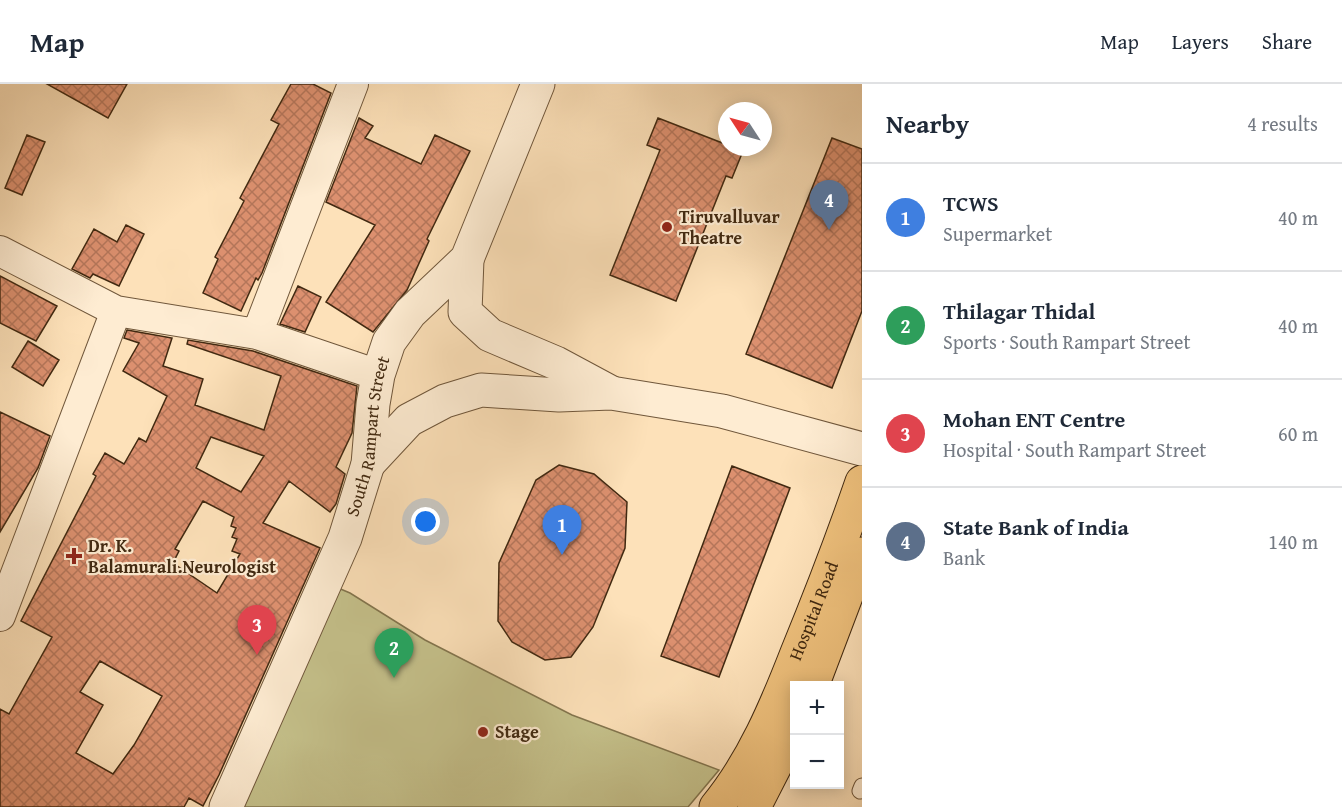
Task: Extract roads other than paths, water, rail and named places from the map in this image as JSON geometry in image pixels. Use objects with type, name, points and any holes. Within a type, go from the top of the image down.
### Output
[{"type":"main road","name":"Hospital Road","points":[[716,807],[744,768],[789,674],[862,482]]},
{"type":"main road","name":"Hospital Road","points":[[814,681],[862,554]]},
{"type":"main road","points":[[754,807],[792,735]]},
{"type":"street","points":[[257,334],[353,84]]},
{"type":"street","name":"South Rampart Street","points":[[226,807],[345,538],[368,464],[372,404],[378,375],[389,342],[410,313],[467,259],[538,84]]},
{"type":"street","points":[[0,251],[116,311],[257,334],[378,375]]},
{"type":"street","points":[[467,259],[465,312],[490,335],[556,363],[611,393]]},
{"type":"street","points":[[0,616],[116,311]]},
{"type":"street","points":[[368,464],[409,420],[445,401],[481,390],[558,395],[611,393],[722,411],[862,449]]},
{"type":"place","name":"Tiruvalluvar Theatre","points":[[667,227]]},
{"type":"place","name":"State Bank of India","points":[[829,230]]},
{"type":"place","name":"TCWS","points":[[562,555]]},
{"type":"place","name":"Dr. K. Balamurali.Neurologist","points":[[74,556]]},
{"type":"place","name":"Mohan ENT Centre","points":[[257,655]]},
{"type":"place","name":"Thilagar Thidal","points":[[394,678]]},
{"type":"place","name":"Stage","points":[[483,732]]}]
